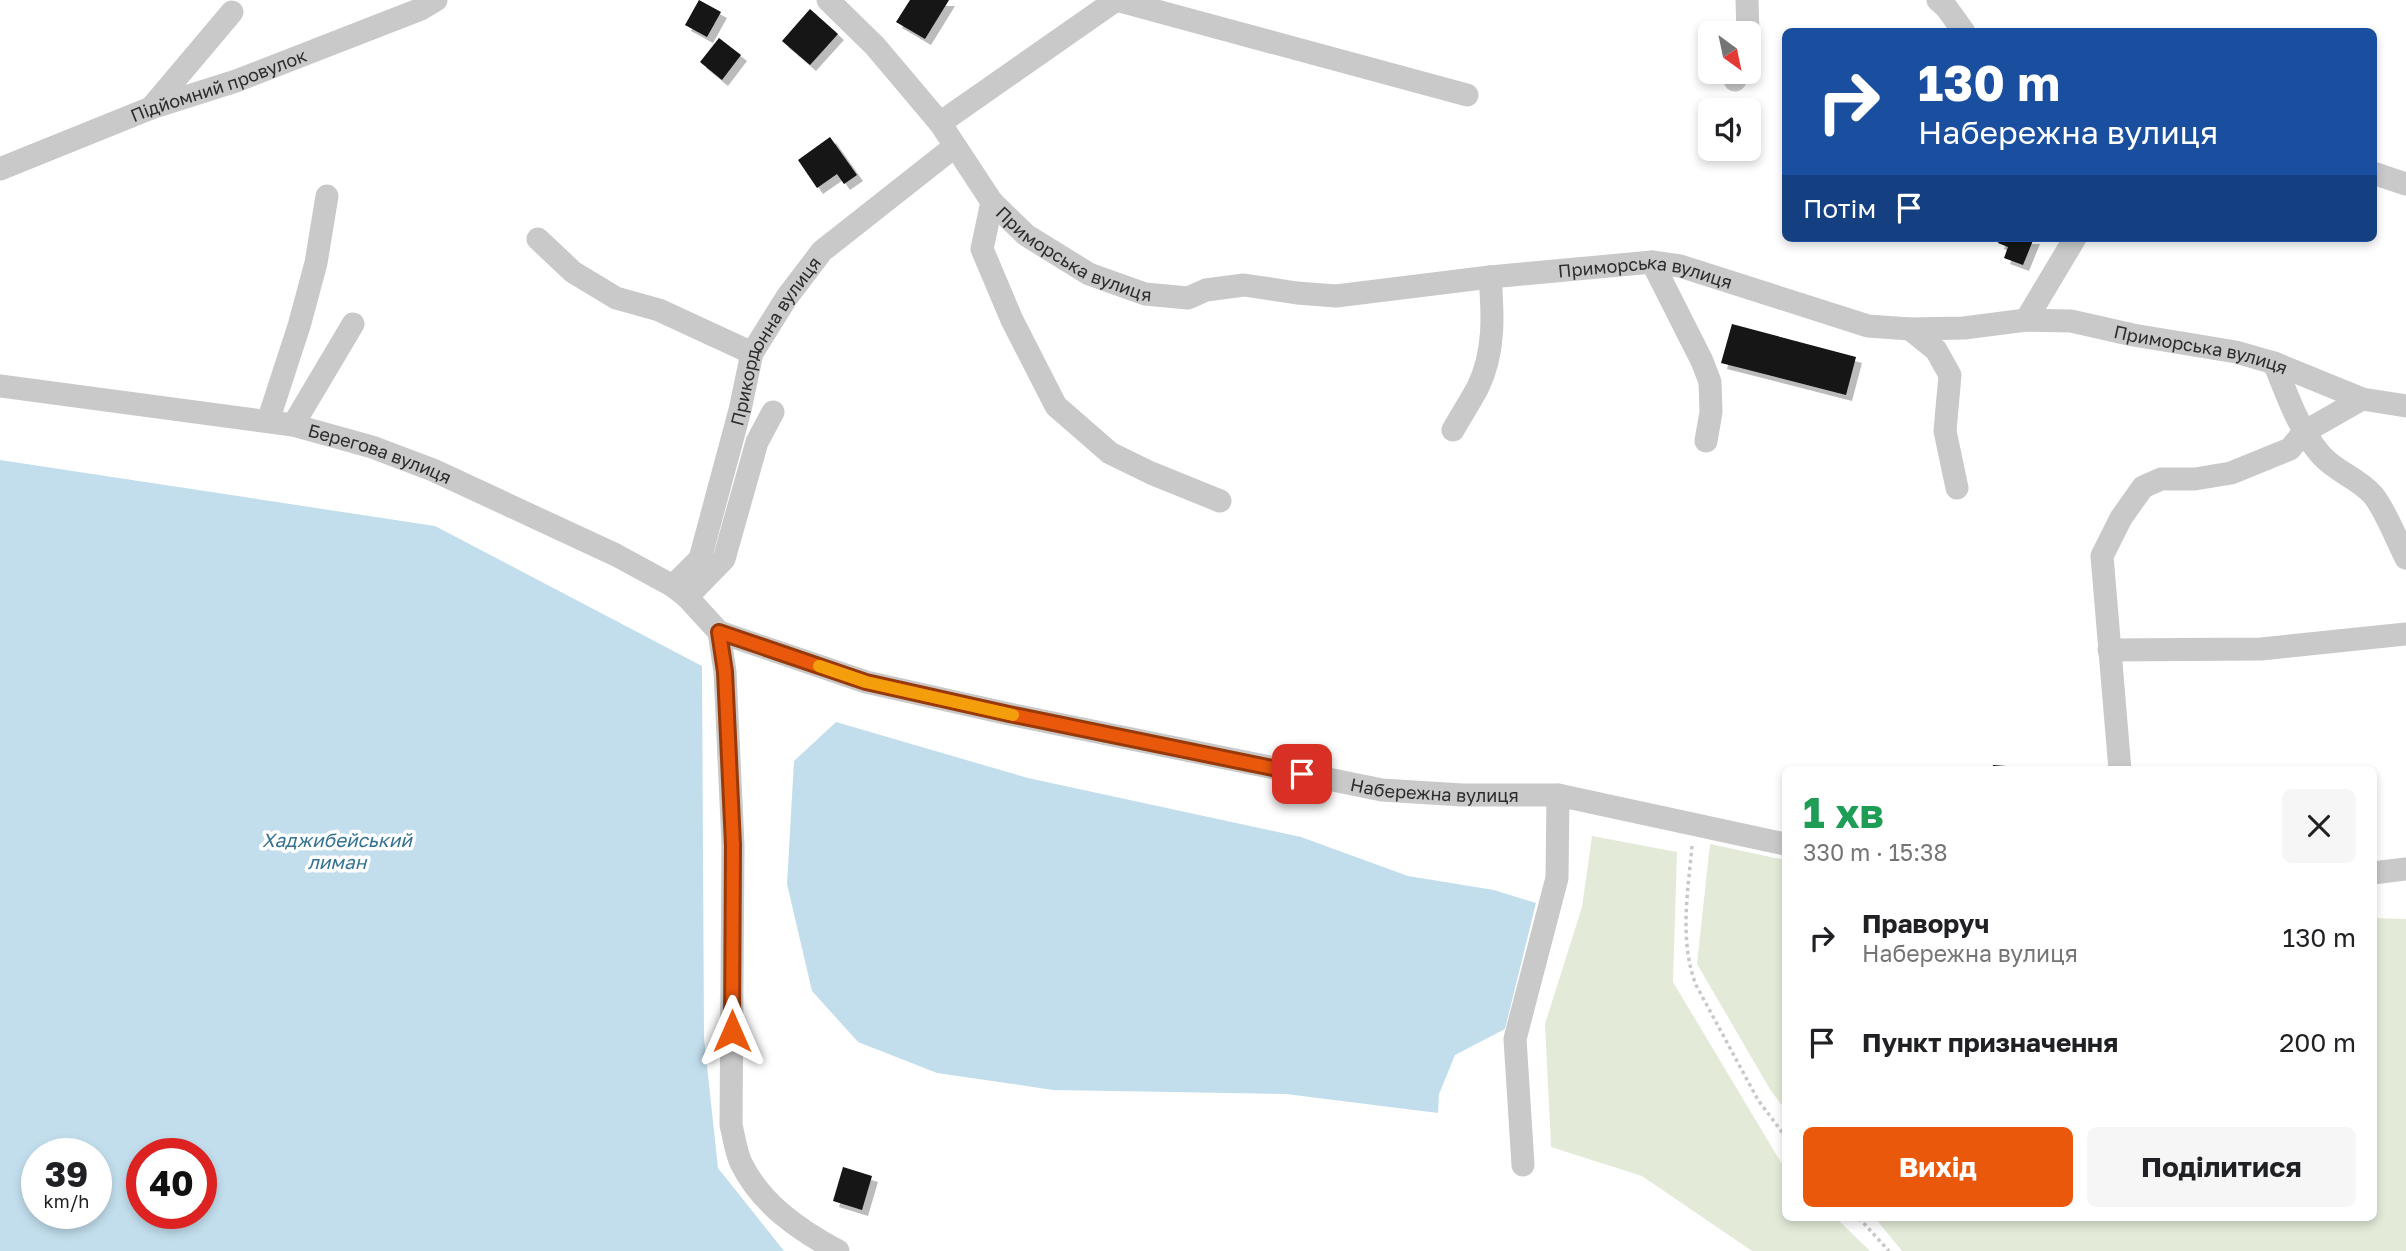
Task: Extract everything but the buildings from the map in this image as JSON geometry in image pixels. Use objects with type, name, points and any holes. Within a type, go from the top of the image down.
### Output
[{"type":"street","name":"Підйомний провулок","points":[[0,169],[151,108],[236,81],[421,9],[436,0]]},
{"type":"street","name":"Приморська вулиця","points":[[828,0],[875,46],[940,123],[992,202],[1026,235],[1089,274],[1145,294],[1188,298],[1206,290],[1244,285],[1336,296],[1490,277],[1652,262],[1680,266],[1868,326],[1910,330],[1964,328],[2026,320],[2071,321],[2133,335],[2236,352],[2274,363],[2362,399],[2406,406]]},
{"type":"street","points":[[940,123],[1116,0],[1467,96]]},
{"type":"street","points":[[1747,0],[1748,21]]},
{"type":"street","points":[[1938,0],[1961,28]]},
{"type":"street","points":[[151,108],[232,12]]},
{"type":"street","name":"Прикордонна вулиця","points":[[680,591],[700,559],[740,410],[752,353],[787,297],[822,251],[954,147]]},
{"type":"street","points":[[2377,174],[2406,184]]},
{"type":"street","points":[[268,421],[316,263],[327,196]]},
{"type":"street","points":[[992,202],[982,248],[1012,320],[1056,406],[1110,453],[1220,501]]},
{"type":"street","points":[[538,239],[572,272],[616,298],[659,310],[752,353]]},
{"type":"street","points":[[2026,320],[2073,242]]},
{"type":"street","points":[[1652,262],[1710,382],[1711,412],[1706,441]]},
{"type":"street","points":[[1453,430],[1479,384],[1489,354],[1493,324],[1490,277]]},
{"type":"street","points":[[293,425],[353,324]]},
{"type":"street","points":[[1910,330],[1936,351],[1950,375],[1945,431],[1958,488]]},
{"type":"street","points":[[2274,363],[2304,432],[2320,454],[2335,468],[2358,481],[2374,496],[2406,558]]},
{"type":"street","name":"Берегова вулиця","points":[[0,386],[293,425],[372,447],[433,470],[616,555],[680,591],[719,632]]},
{"type":"street","points":[[2120,766],[2102,556],[2121,517],[2143,487],[2161,478],[2195,479],[2231,472],[2290,449],[2304,432],[2362,399]]},
{"type":"street","points":[[680,591],[724,559],[757,442],[774,412]]},
{"type":"street","points":[[719,632],[725,672],[733,845],[731,1125],[741,1163],[764,1196],[784,1217],[838,1251]]},
{"type":"street","name":"Набережна вулиця","points":[[719,632],[866,682],[1382,790],[1462,795],[1558,795],[1694,822],[1782,843]]},
{"type":"street","points":[[2109,650],[2261,649],[2406,634]]},
{"type":"street","points":[[1523,1165],[1515,1039],[1557,878],[1558,795]]},
{"type":"street","points":[[2377,873],[2406,869]]},
{"type":"path","points":[[1694,822],[1686,924],[1690,969],[1758,1100],[1782,1132]]},
{"type":"path","points":[[1863,1221],[1889,1251]]},
{"type":"green space","points":[[1592,836],[1677,852],[1673,982],[1782,1164],[1782,1221],[1839,1221],[1870,1251],[1752,1251],[1642,1176],[1551,1147],[1545,1024],[1582,907]]},
{"type":"green space","points":[[1710,844],[1782,859],[1782,1105],[1771,1091],[1697,964]]},
{"type":"green space","points":[[2377,918],[2406,919],[2406,1251],[1902,1251],[1877,1221],[2377,1221]]},
{"type":"water","name":"Хаджибейський лиман","points":[[0,460],[435,526],[702,666],[704,1038],[718,1168],[784,1251],[0,1251]]},
{"type":"water","points":[[836,722],[1028,778],[1301,837],[1408,876],[1494,890],[1536,903],[1505,1029],[1455,1055],[1439,1094],[1438,1113],[1286,1094],[1053,1090],[937,1073],[858,1042],[812,991],[787,884],[794,761]]},
{"type":"slow traffic","points":[[819,666],[866,682],[1013,715]]},
{"type":"route","points":[[732,1031],[733,845],[725,672],[719,632],[866,682],[1302,774]]}]
